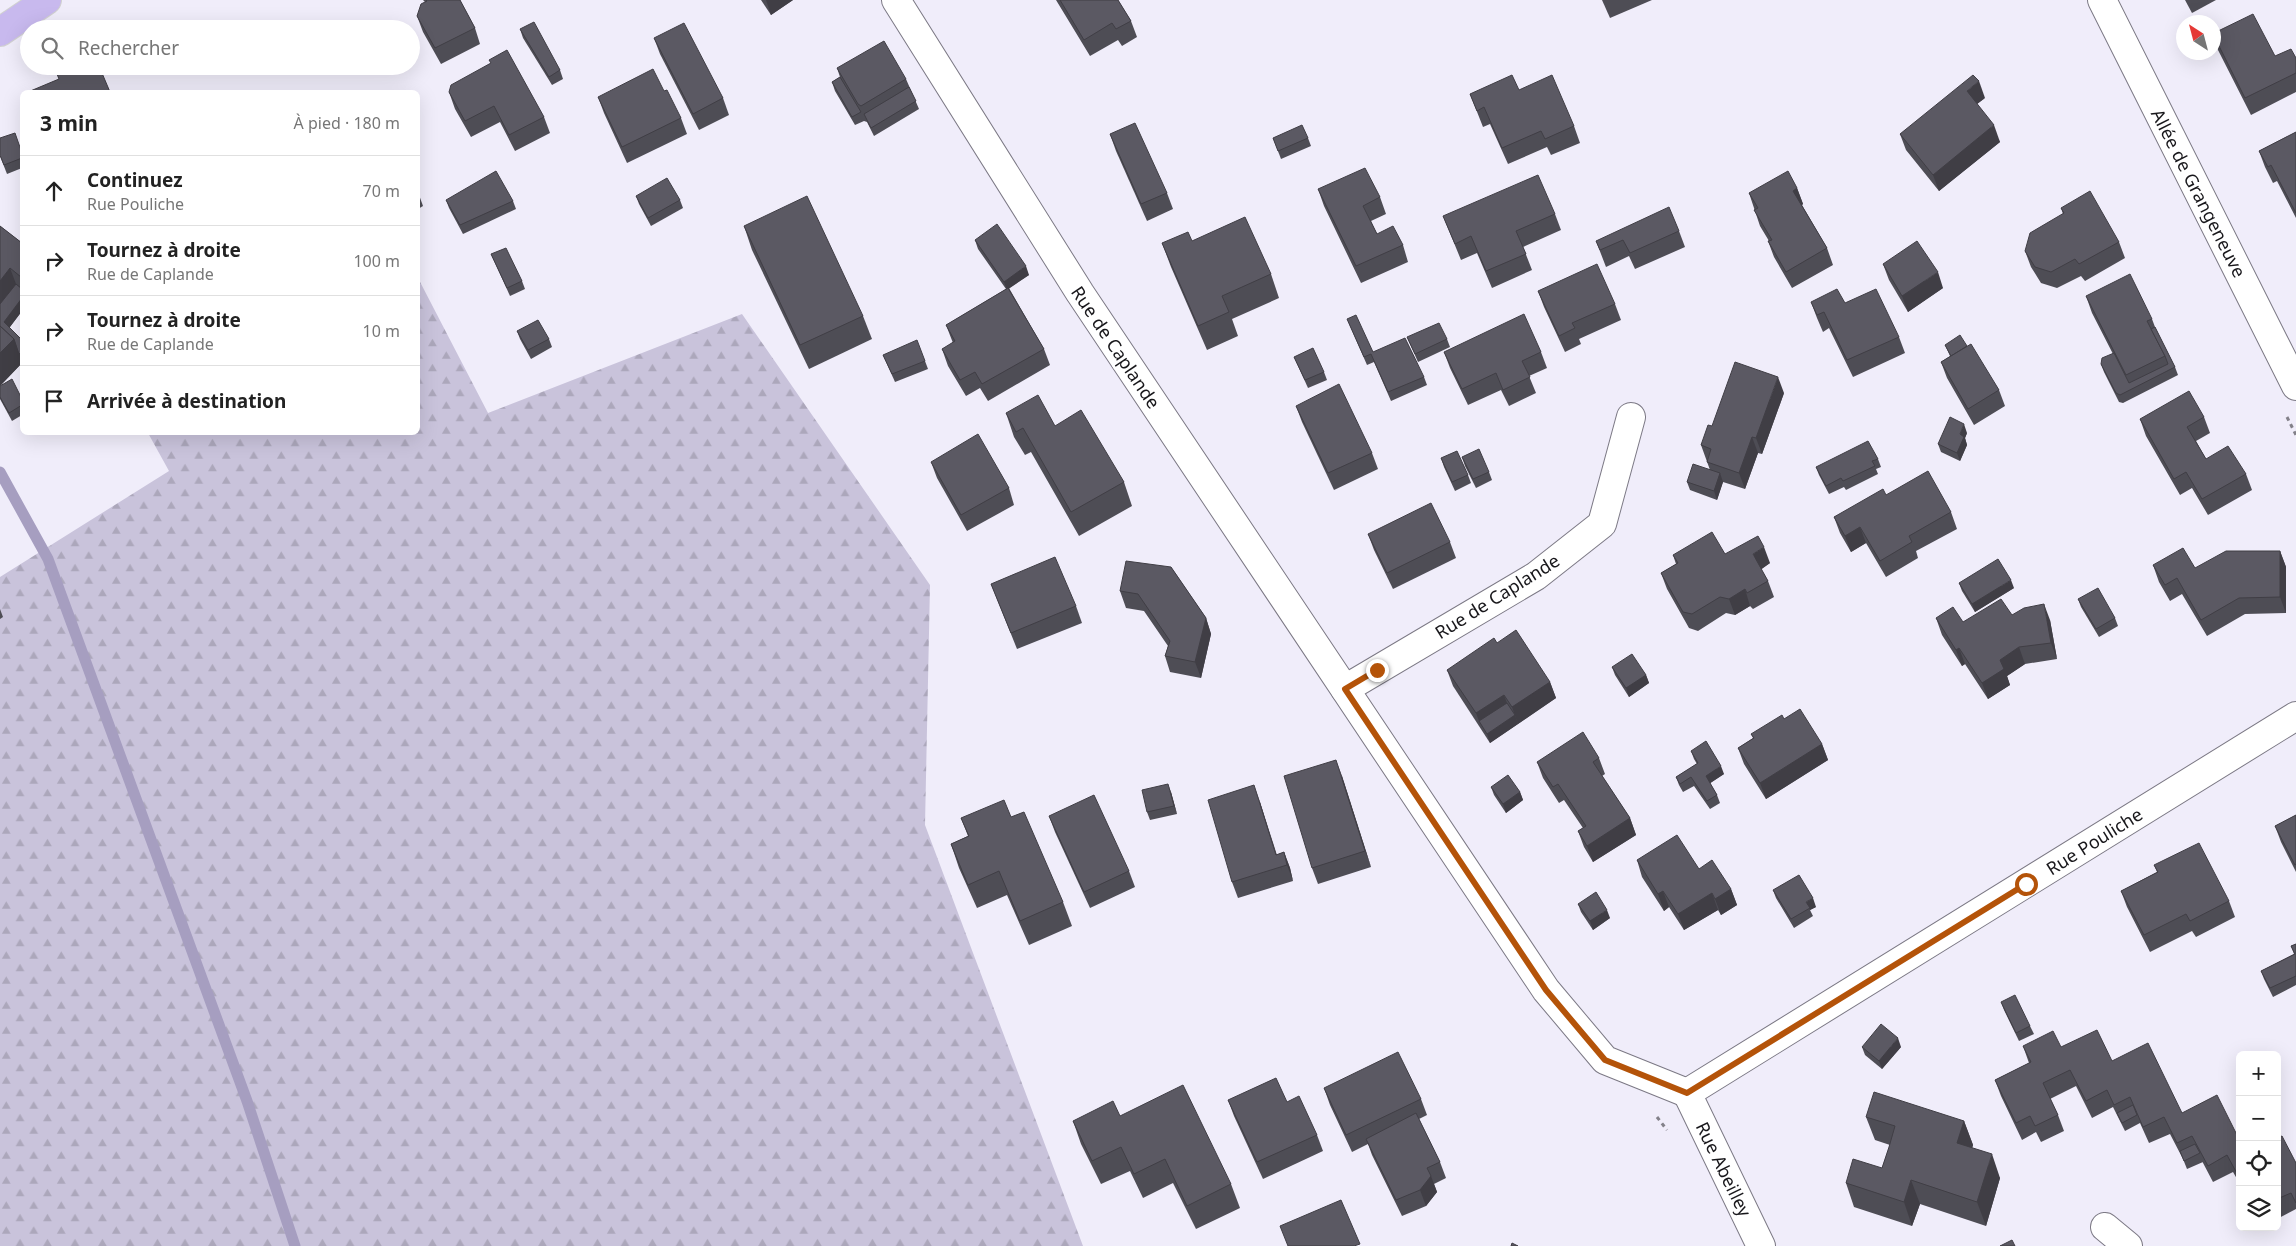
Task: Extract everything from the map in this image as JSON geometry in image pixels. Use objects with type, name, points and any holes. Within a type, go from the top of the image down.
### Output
[{"type":"main road","points":[[0,32],[47,0]]},
{"type":"street","name":"Rue de Caplande","points":[[896,0],[1080,293],[1546,990],[1605,1060],[1687,1093]]},
{"type":"street","name":"Allée de Grangeneuve","points":[[2102,0],[2296,386]]},
{"type":"street","name":"Rue de Caplande","points":[[1345,689],[1536,576],[1602,524],[1631,417]]},
{"type":"street","name":"Rue Pouliche","points":[[1687,1093],[2296,716]]},
{"type":"street","name":"Rue Abeilley","points":[[1687,1093],[1761,1246]]},
{"type":"street","points":[[2105,1227],[2128,1246]]},
{"type":"green space","points":[[420,282],[488,413],[742,314],[930,585],[925,825],[1083,1246],[0,1246],[0,577],[169,471],[149,435],[420,435]]},
{"type":"building","points":[[460,0],[475,28],[435,48],[417,16],[421,4],[427,1]]},
{"type":"building","points":[[1060,0],[1118,0],[1131,21],[1116,29],[1112,23],[1084,40]]},
{"type":"building","points":[[2253,14],[2275,56],[2291,49],[2296,58],[2296,73],[2245,98],[2221,50],[2221,30]]},
{"type":"building","points":[[534,22],[560,70],[549,77],[520,29]]},
{"type":"building","points":[[684,23],[723,98],[693,114],[654,38]]},
{"type":"building","points":[[884,41],[906,79],[861,106],[837,68]]},
{"type":"building","points":[[507,50],[544,117],[509,135],[494,106],[465,121],[449,92],[451,85],[491,63],[489,60]]},
{"type":"building","points":[[653,69],[664,91],[667,90],[681,118],[622,147],[598,97]]},
{"type":"building","points":[[57,75],[103,75],[109,90],[33,90],[59,79]]},
{"type":"building","points":[[1512,75],[1519,90],[1552,75],[1574,126],[1545,139],[1541,131],[1502,148],[1484,107],[1477,111],[1470,94]]},
{"type":"building","points":[[1973,75],[1979,81],[1967,91],[1994,125],[1933,175],[1900,134]]},
{"type":"building","points":[[840,77],[861,112],[852,117],[832,82]]},
{"type":"building","points":[[909,87],[916,101],[871,128],[864,114]]},
{"type":"building","points":[[1135,123],[1167,193],[1141,204],[1110,134]]},
{"type":"building","points":[[1302,125],[1308,138],[1278,151],[1273,138]]},
{"type":"building","points":[[2296,132],[2296,213],[2271,165],[2268,167],[2259,151]]},
{"type":"building","points":[[15,133],[20,147],[20,159],[4,165],[0,155],[0,138]]},
{"type":"building","points":[[1365,168],[1380,197],[1363,206],[1377,234],[1393,226],[1403,245],[1356,266],[1318,189]]},
{"type":"building","points":[[496,171],[513,201],[460,225],[446,200]]},
{"type":"building","points":[[1788,171],[1797,188],[1793,191],[1827,248],[1786,272],[1768,241],[1772,240],[1754,210],[1758,208],[1749,193]]},
{"type":"building","points":[[1538,175],[1555,214],[1516,231],[1526,254],[1486,271],[1471,236],[1455,244],[1443,216]]},
{"type":"building","points":[[667,178],[680,200],[648,218],[636,196]]},
{"type":"building","points":[[2090,191],[2119,242],[2079,264],[2075,259],[2051,272],[2035,267],[2025,251],[2030,233],[2064,213],[2061,208]]},
{"type":"building","points":[[807,196],[863,316],[800,345],[744,226]]},
{"type":"building","points":[[1669,207],[1679,231],[1630,253],[1623,240],[1600,250],[1596,241]]},
{"type":"building","points":[[1245,217],[1271,274],[1222,296],[1229,312],[1198,326],[1162,243],[1188,232],[1192,241]]},
{"type":"building","points":[[997,224],[1026,266],[1004,282],[975,240]]},
{"type":"building","points":[[0,226],[20,241],[20,276],[10,268],[0,281]]},
{"type":"building","points":[[1917,241],[1938,272],[1902,296],[1883,264]]},
{"type":"building","points":[[506,248],[522,281],[507,288],[491,254]]},
{"type":"building","points":[[1597,264],[1615,304],[1572,323],[1575,328],[1559,336],[1538,291]]},
{"type":"building","points":[[2130,274],[2152,319],[2147,321],[2165,356],[2126,375],[2086,296]]},
{"type":"building","points":[[16,284],[20,287],[20,301],[4,322],[20,338],[19,354],[14,339],[0,326],[0,304]]},
{"type":"building","points":[[1008,288],[1044,349],[982,384],[975,372],[960,380],[942,349],[955,341],[946,325]]},
{"type":"building","points":[[1837,289],[1845,303],[1876,289],[1899,337],[1847,360],[1824,312],[1817,315],[1811,302]]},
{"type":"building","points":[[1524,314],[1541,352],[1522,361],[1530,377],[1503,390],[1496,373],[1462,389],[1444,352]]},
{"type":"building","points":[[1356,315],[1373,352],[1405,338],[1424,377],[1388,392],[1371,354],[1364,357],[1347,319]]},
{"type":"building","points":[[538,320],[549,339],[528,350],[517,331]]},
{"type":"building","points":[[1439,323],[1447,339],[1415,354],[1407,337]]},
{"type":"building","points":[[0,326],[14,339],[0,353]]},
{"type":"building","points":[[2155,327],[2175,367],[2120,395],[2116,393],[2101,364],[2102,358],[2114,353],[2129,383],[2168,364],[2151,329]]},
{"type":"building","points":[[1960,335],[1967,346],[1951,356],[1945,345]]},
{"type":"building","points":[[917,340],[925,361],[892,374],[883,355]]},
{"type":"building","points":[[1971,344],[1999,390],[1968,409],[1941,362]]},
{"type":"building","points":[[1313,348],[1324,372],[1305,380],[1294,357]]},
{"type":"building","points":[[1735,362],[1778,377],[1756,438],[1752,437],[1739,473],[1707,462],[1711,449],[1701,445],[1708,425],[1712,426]]},
{"type":"building","points":[[12,379],[20,395],[20,406],[9,413],[0,397],[0,386]]},
{"type":"building","points":[[1339,384],[1372,453],[1328,473],[1296,406]]},
{"type":"building","points":[[2189,391],[2204,417],[2187,427],[2206,459],[2228,446],[2246,474],[2202,499],[2186,472],[2174,479],[2140,419]]},
{"type":"building","points":[[1038,395],[1055,426],[1081,410],[1124,482],[1071,512],[1023,428],[1016,432],[1006,413]]},
{"type":"building","points":[[1950,417],[1964,424],[1960,434],[1964,437],[1957,453],[1938,444]]},
{"type":"building","points":[[978,434],[1009,488],[961,515],[931,462]]},
{"type":"building","points":[[1868,441],[1878,459],[1872,461],[1875,466],[1843,481],[1841,478],[1826,486],[1816,467]]},
{"type":"building","points":[[1479,449],[1489,472],[1473,479],[1462,457]]},
{"type":"building","points":[[1457,451],[1468,475],[1452,482],[1441,458]]},
{"type":"building","points":[[1693,464],[1720,473],[1714,491],[1687,482]]},
{"type":"building","points":[[1928,471],[1951,512],[1909,536],[1912,542],[1880,561],[1860,527],[1845,536],[1834,517],[1883,489],[1886,495]]},
{"type":"building","points":[[1431,503],[1450,542],[1387,573],[1368,534]]},
{"type":"building","points":[[1712,532],[1725,554],[1758,536],[1764,547],[1753,554],[1768,581],[1747,593],[1745,589],[1729,599],[1720,597],[1692,614],[1683,612],[1661,573],[1678,563],[1673,555]]},
{"type":"building","points":[[2183,548],[2195,568],[2226,551],[2280,551],[2280,597],[2239,598],[2201,620],[2177,578],[2165,585],[2153,565]]},
{"type":"building","points":[[1055,557],[1076,606],[1011,633],[991,584]]},
{"type":"building","points":[[1998,559],[2011,580],[1972,604],[1959,583]]},
{"type":"building","points":[[1126,561],[1171,567],[1206,618],[1195,662],[1165,656],[1170,641],[1138,594],[1120,591]]},
{"type":"building","points":[[2098,588],[2115,618],[2096,629],[2078,599]]},
{"type":"building","points":[[2001,599],[2012,615],[2024,608],[2044,604],[2051,643],[2019,647],[2000,660],[2004,669],[1982,683],[1959,648],[1956,650],[1936,618],[1953,607],[1963,622]]},
{"type":"building","points":[[1516,630],[1550,682],[1512,707],[1504,695],[1476,713],[1447,670],[1494,638],[1497,643]]},
{"type":"building","points":[[1632,654],[1646,675],[1626,688],[1612,667]]},
{"type":"building","points":[[1507,703],[1515,715],[1487,734],[1479,721]]},
{"type":"building","points":[[1800,709],[1822,744],[1760,783],[1738,748],[1754,738],[1751,734],[1782,715],[1784,719]]},
{"type":"building","points":[[1583,732],[1599,758],[1593,762],[1630,818],[1587,846],[1578,831],[1586,826],[1558,784],[1553,787],[1537,762]]},
{"type":"building","points":[[1706,741],[1721,766],[1706,776],[1717,795],[1707,801],[1691,777],[1680,784],[1676,777],[1698,763],[1691,751]]},
{"type":"building","points":[[1336,760],[1365,851],[1312,868],[1284,776]]},
{"type":"building","points":[[1508,775],[1520,792],[1503,804],[1491,787]]},
{"type":"building","points":[[1168,784],[1174,806],[1147,812],[1142,790]]},
{"type":"building","points":[[1254,785],[1276,855],[1284,852],[1287,865],[1232,882],[1208,800]]},
{"type":"building","points":[[1094,795],[1129,871],[1084,892],[1049,816]]},
{"type":"building","points":[[1004,800],[1011,817],[1024,812],[1063,902],[1020,921],[999,871],[968,885],[951,844],[969,836],[961,818]]},
{"type":"building","points":[[2296,815],[2296,864],[2295,865],[2275,826]]},
{"type":"building","points":[[1677,835],[1699,869],[1712,860],[1731,889],[1715,899],[1712,893],[1678,914],[1663,891],[1658,894],[1637,860]]},
{"type":"building","points":[[2199,843],[2229,901],[2190,921],[2186,914],[2144,935],[2121,891],[2158,872],[2154,865]]},
{"type":"building","points":[[1799,875],[1813,898],[1806,902],[1810,908],[1791,919],[1773,890]]},
{"type":"building","points":[[1596,892],[1607,910],[1590,921],[1578,904]]},
{"type":"building","points":[[2296,944],[2296,976],[2270,988],[2261,971],[2295,954],[2291,946]]},
{"type":"building","points":[[2015,995],[2030,1026],[2016,1033],[2001,1002]]},
{"type":"building","points":[[1881,1024],[1898,1038],[1879,1061],[1862,1047]]},
{"type":"building","points":[[2097,1030],[2112,1061],[2148,1043],[2182,1113],[2217,1095],[2236,1133],[2236,1172],[2227,1155],[2208,1166],[2192,1136],[2177,1143],[2164,1117],[2143,1127],[2130,1097],[2114,1105],[2107,1090],[2086,1101],[2070,1070],[2043,1083],[2058,1115],[2035,1126],[2030,1116],[2016,1123],[1995,1080],[2031,1062],[2023,1046],[2053,1031],[2061,1047]]},
{"type":"building","points":[[1398,1052],[1421,1099],[1346,1135],[1324,1088]]},
{"type":"building","points":[[1276,1078],[1287,1102],[1299,1096],[1317,1135],[1257,1162],[1228,1100]]},
{"type":"building","points":[[1183,1085],[1231,1184],[1187,1206],[1165,1159],[1134,1174],[1121,1147],[1092,1161],[1073,1121],[1113,1101],[1120,1116]]},
{"type":"building","points":[[1874,1092],[1964,1121],[1957,1143],[1992,1154],[1977,1202],[1911,1180],[1904,1202],[1846,1183],[1853,1159],[1882,1168],[1889,1147],[1895,1126],[1866,1117]]},
{"type":"building","points":[[2133,1105],[2137,1115],[2122,1123],[2117,1113]]},
{"type":"building","points":[[1416,1113],[1440,1162],[1427,1168],[1431,1176],[1420,1190],[1396,1200],[1366,1139]]},
{"type":"building","points":[[2281,1136],[2296,1163],[2296,1203],[2291,1193],[2281,1197]]},
{"type":"building","points":[[2195,1144],[2200,1153],[2184,1161],[2180,1151]]},
{"type":"building","points":[[1341,1200],[1360,1244],[1354,1246],[1288,1246],[1280,1226]]},
{"type":"building","points":[[2012,1240],[2015,1246],[2000,1246]]},
{"type":"waterway","points":[[0,472],[48,559],[247,1101],[295,1246]]},
{"type":"route","points":[[1377,670],[1345,689],[1546,990],[1605,1060],[1687,1093],[2026,884]]}]
